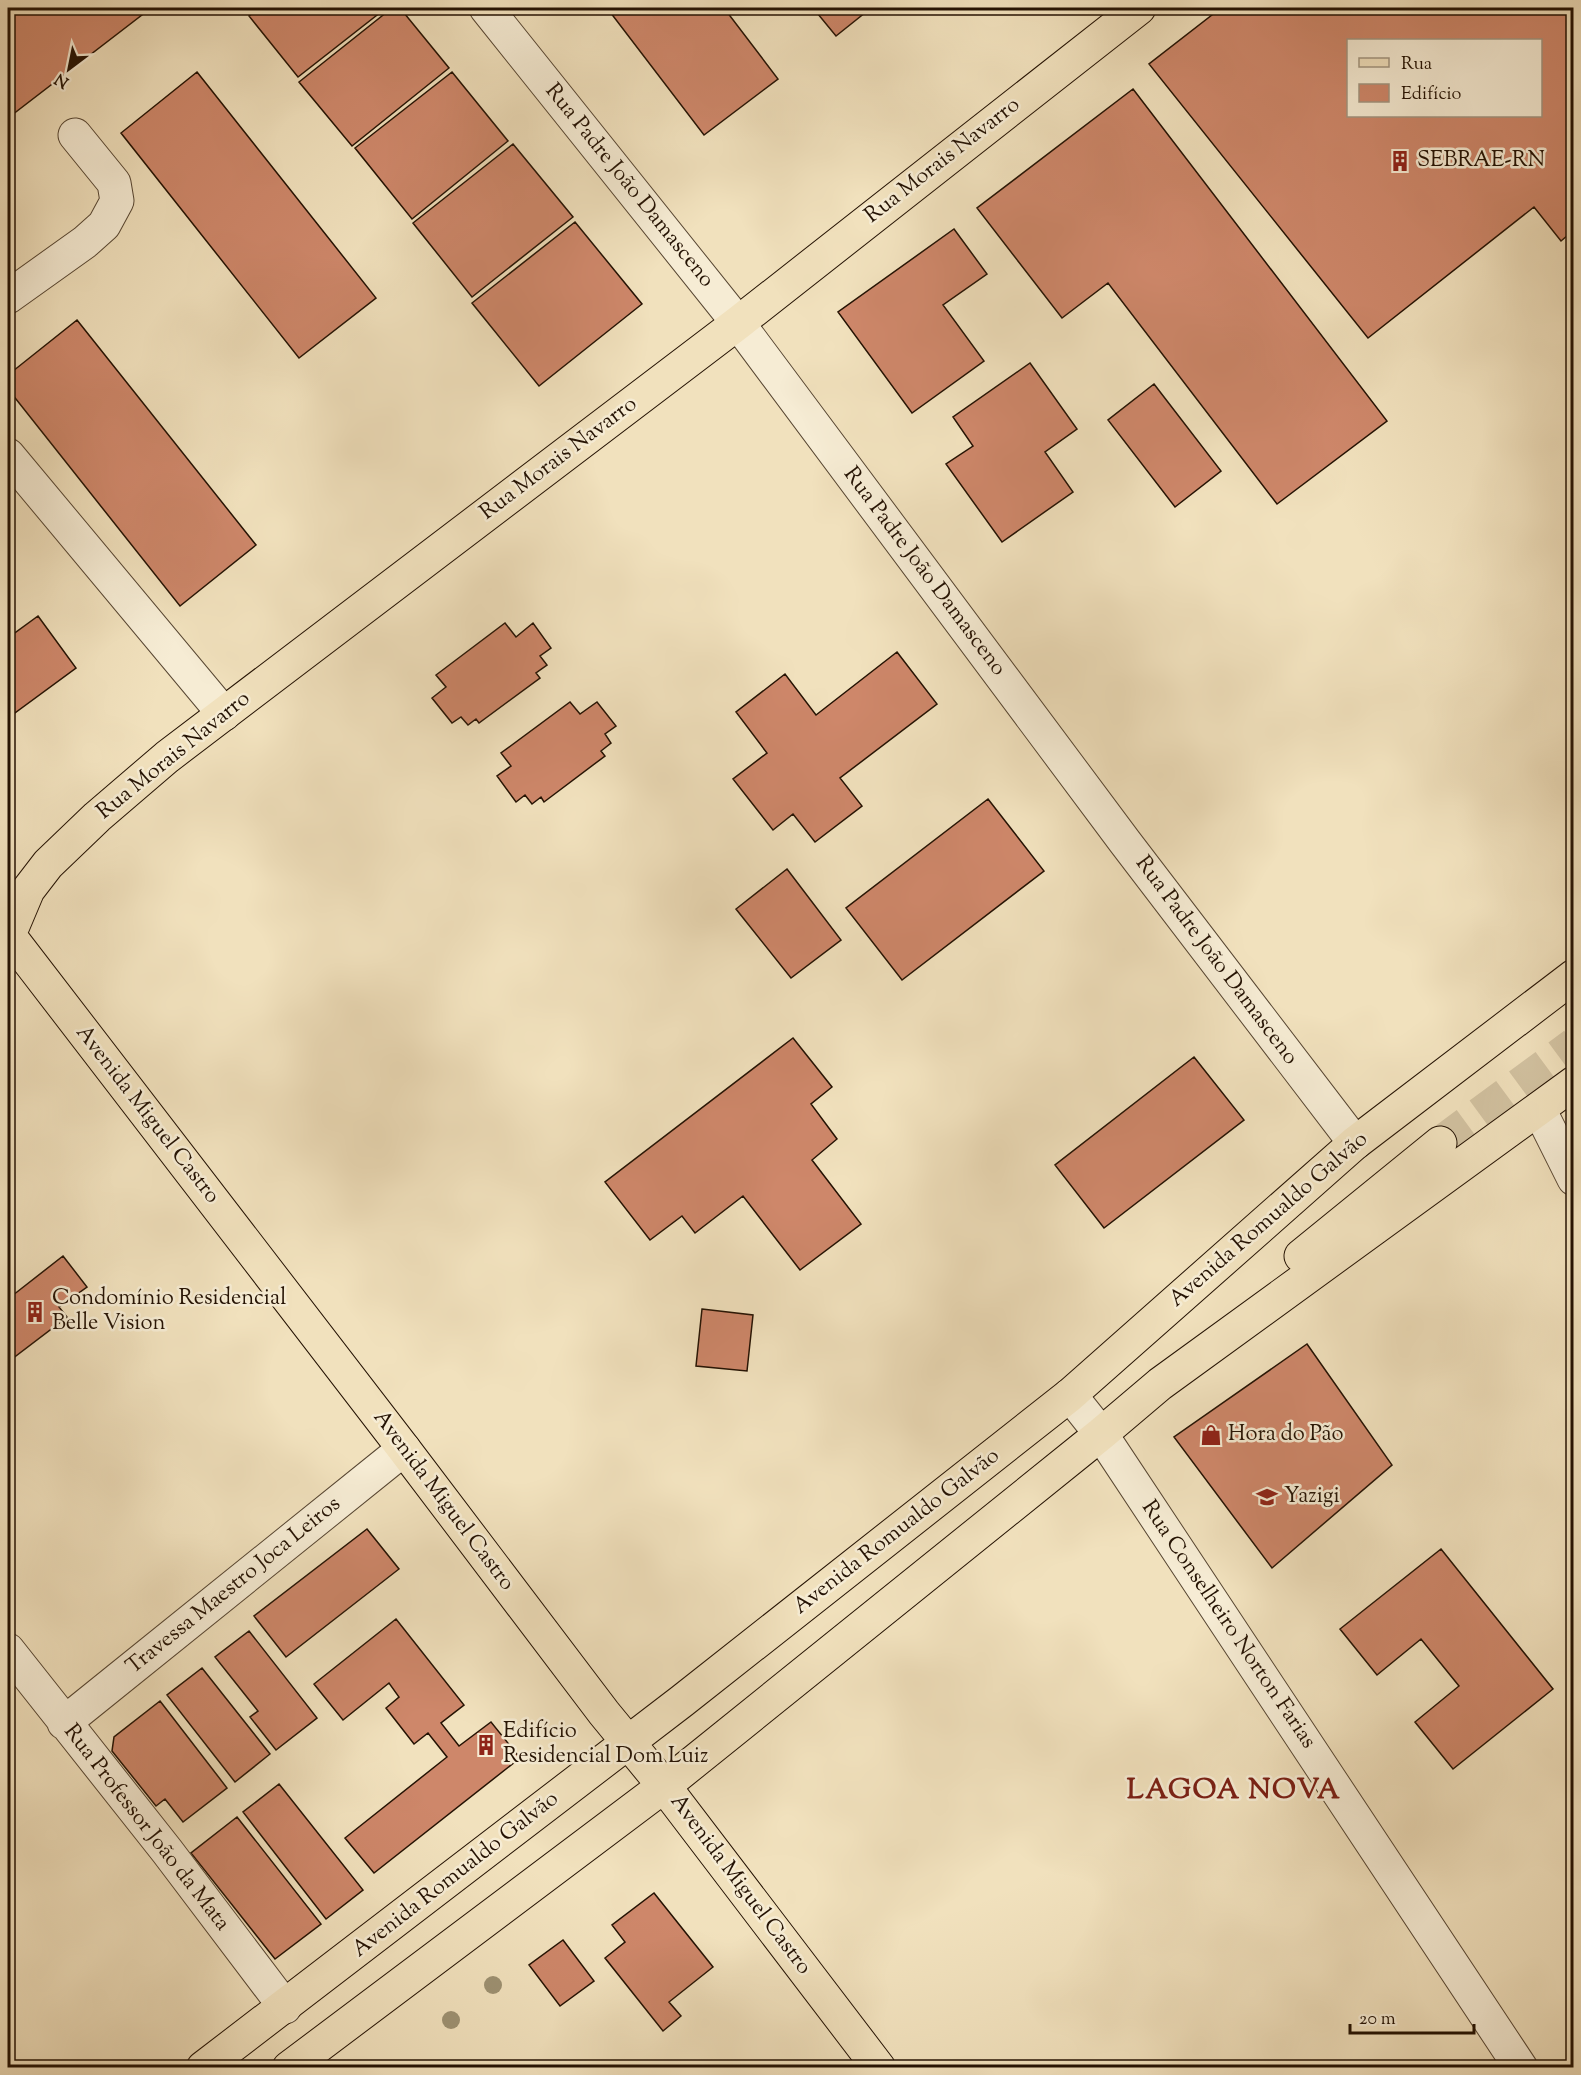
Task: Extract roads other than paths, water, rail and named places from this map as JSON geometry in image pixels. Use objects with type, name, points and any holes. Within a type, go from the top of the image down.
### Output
[{"type":"main road","name":"Rua Morais Navarro","points":[[8,935],[28,890],[48,864],[97,817],[167,757],[738,323],[1139,8]]},
{"type":"main road","name":"Avenida Miguel Castro","points":[[8,935],[604,1713],[664,1786],[879,2067]]},
{"type":"main road","name":"Avenida Romualdo Galvão","points":[[203,2067],[285,2007],[628,1742],[1070,1395],[1354,1143],[1574,976]]},
{"type":"main road","points":[[1160,1384],[1574,1083]]},
{"type":"main road","points":[[289,2067],[664,1786],[1101,1434],[1160,1384],[1215,1330],[1440,1143]]},
{"type":"street","name":"Rua Padre João Damasceno","points":[[486,8],[738,323],[1125,842],[1354,1143]]},
{"type":"street","points":[[8,297],[105,225],[117,201],[114,183],[75,135]]},
{"type":"street","points":[[8,455],[224,714]]},
{"type":"street","points":[[1539,1109],[1574,1179]]},
{"type":"street","name":"Rua Conselheiro Norton Farias","points":[[1070,1395],[1101,1434],[1521,2067]]},
{"type":"street","name":"Travessa Maestro Joca Leiros","points":[[64,1723],[404,1449]]},
{"type":"street","name":"Rua Professor João da Mata","points":[[8,1650],[167,1851],[285,2007]]},
{"type":"tunnel","points":[[1440,1143],[1574,1044]]},
{"type":"place","name":"SEBRAE-RN","points":[[1400,161]]},
{"type":"place","name":"Condomínio Residencial Belle Vision","points":[[35,1312]]},
{"type":"place","name":"Hora do Pão","points":[[1211,1435]]},
{"type":"place","name":"Yazigi","points":[[1267,1497]]},
{"type":"place","name":"Edifício Residencial Dom Luiz","points":[[486,1745]]},
{"type":"district","name":"LAGOA NOVA","points":[[1234,1791]]}]
